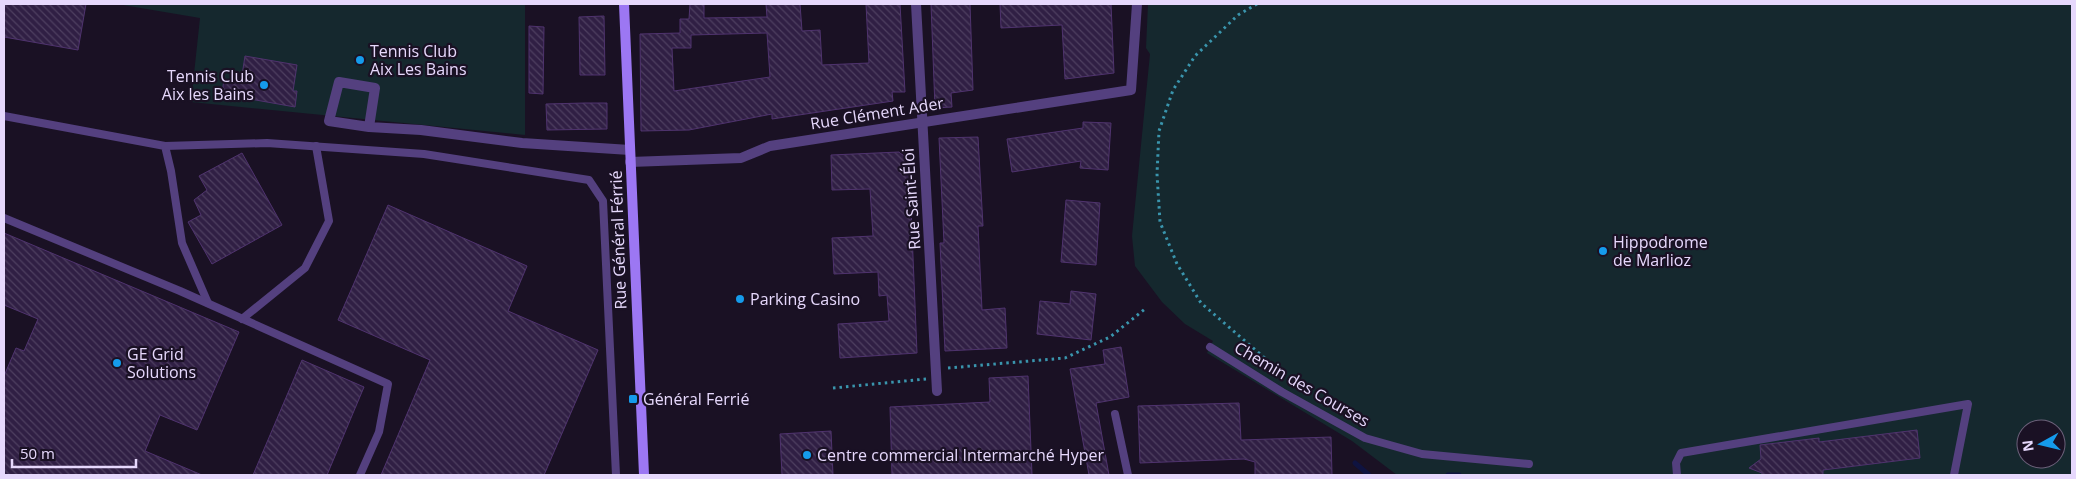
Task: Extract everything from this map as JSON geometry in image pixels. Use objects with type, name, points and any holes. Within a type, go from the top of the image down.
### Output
[{"type":"main road","name":"Rue Général Férrié","points":[[624,4],[644,475]]},
{"type":"street","name":"Rue Saint-Éloi","points":[[916,4],[937,391]]},
{"type":"street","name":"Rue Clément Ader","points":[[630,162],[741,158],[770,146],[1131,90],[1137,4]]},
{"type":"street","points":[[369,127],[375,88],[339,82],[329,122],[369,127],[421,130],[522,143],[630,150]]},
{"type":"lane","points":[[4,116],[165,146],[267,142],[424,154],[590,180],[603,201],[616,475]]},
{"type":"lane","points":[[165,146],[171,171],[182,244],[208,303]]},
{"type":"lane","points":[[242,319],[305,268],[329,221],[316,146]]},
{"type":"lane","points":[[4,218],[208,303],[388,384],[379,432],[360,475]]},
{"type":"lane","name":"Chemin des Courses","points":[[1210,347],[1282,392],[1365,438],[1422,454],[1529,464]]},
{"type":"lane","points":[[1677,475],[1676,463],[1681,453],[1968,404],[1954,475]]},
{"type":"lane","points":[[1116,414],[1128,475]]},
{"type":"path","points":[[1257,4],[1238,15],[1195,56],[1173,90],[1159,131],[1160,222],[1177,264],[1200,303],[1274,366],[1282,392]]},
{"type":"path","points":[[833,388],[925,379],[937,370],[1066,358],[1110,337],[1145,309]]},
{"type":"shaded area","name":"Tennis Club Aix Les Bains","points":[[117,4],[525,4],[525,135],[191,102],[200,18]]},
{"type":"shaded area","name":"Hippodrome de Marlioz","points":[[1148,4],[2072,4],[2072,475],[1397,475],[1352,441],[1207,353],[1213,341],[1185,324],[1162,302],[1135,266],[1132,236],[1150,54],[1146,48]]},
{"type":"building","points":[[4,4],[86,4],[78,50],[4,37]]},
{"type":"building","points":[[690,4],[704,4],[704,18],[767,17],[766,4],[800,4],[802,31],[820,30],[822,65],[869,63],[866,4],[900,4],[905,92],[892,92],[893,101],[772,119],[772,114],[689,130],[641,131],[640,34],[680,33],[680,19],[689,19]],"holes":[[[767,33],[770,77],[674,91],[672,48],[691,48],[691,35]]]},
{"type":"building","points":[[931,4],[970,4],[973,90],[951,93],[952,107],[935,108]]},
{"type":"building","points":[[1000,4],[1111,4],[1114,73],[1065,79],[1062,25],[1001,28]]},
{"type":"building","points":[[604,16],[605,75],[580,75],[579,17]]},
{"type":"building","points":[[529,26],[544,27],[543,94],[529,93]]},
{"type":"building","points":[[245,56],[297,65],[293,91],[297,91],[295,107],[222,94],[224,79],[241,82]]},
{"type":"building","points":[[607,103],[607,129],[547,130],[546,104]]},
{"type":"building","points":[[1083,122],[1111,123],[1108,170],[1080,168],[1081,161],[1012,172],[1007,139],[1083,128]]},
{"type":"building","points":[[978,137],[983,226],[978,226],[982,310],[1005,308],[1007,348],[945,351],[940,243],[944,243],[939,138]]},
{"type":"building","points":[[899,152],[909,160],[917,353],[840,358],[838,324],[889,321],[887,295],[879,296],[878,272],[834,274],[832,238],[873,236],[870,189],[832,190],[831,155]]},
{"type":"building","points":[[242,153],[282,225],[212,264],[188,222],[201,215],[194,200],[207,190],[199,176]]},
{"type":"building","points":[[1066,200],[1100,203],[1096,265],[1061,262]]},
{"type":"building","points":[[388,205],[527,266],[508,311],[598,350],[544,475],[381,475],[430,360],[338,320]]},
{"type":"building","name":"GE Grid Solutions","points":[[4,233],[239,332],[197,430],[160,415],[145,451],[202,475],[4,475],[4,376],[16,348],[24,351],[38,319],[4,305]]},
{"type":"building","points":[[1071,291],[1096,294],[1091,340],[1037,334],[1040,301],[1070,304]]},
{"type":"building","points":[[1121,347],[1129,397],[1096,403],[1109,475],[1089,475],[1070,369],[1105,364],[1103,350]]},
{"type":"building","points":[[302,360],[364,387],[327,475],[253,475]]},
{"type":"building","points":[[1028,376],[1032,475],[892,475],[890,407],[990,402],[989,378]]},
{"type":"building","points":[[1239,403],[1241,440],[1331,437],[1332,475],[1255,475],[1255,462],[1244,459],[1140,463],[1138,406]]},
{"type":"building","points":[[1917,430],[1920,458],[1823,470],[1823,475],[1762,475],[1762,473],[1749,468],[1761,459],[1760,445],[1819,438],[1819,442]]},
{"type":"building","name":"Centre commercial Intermarché Hyper","points":[[831,431],[833,475],[782,475],[780,434]]},
{"type":"waterway","points":[[1355,463],[1369,475]]},
{"type":"waterway","points":[[1448,475],[1459,475]]},
{"type":"place","name":"Tennis Club Aix Les Bains","points":[[360,60]]},
{"type":"place","name":"Tennis Club Aix les Bains","points":[[264,85]]},
{"type":"place","name":"Hippodrome de Marlioz","points":[[1603,251]]},
{"type":"place","name":"Parking Casino","points":[[740,299]]},
{"type":"place","name":"GE Grid Solutions","points":[[117,363]]},
{"type":"place","name":"Général Ferrié","points":[[633,399]]},
{"type":"place","name":"Centre commercial Intermarché Hyper","points":[[807,455]]}]
